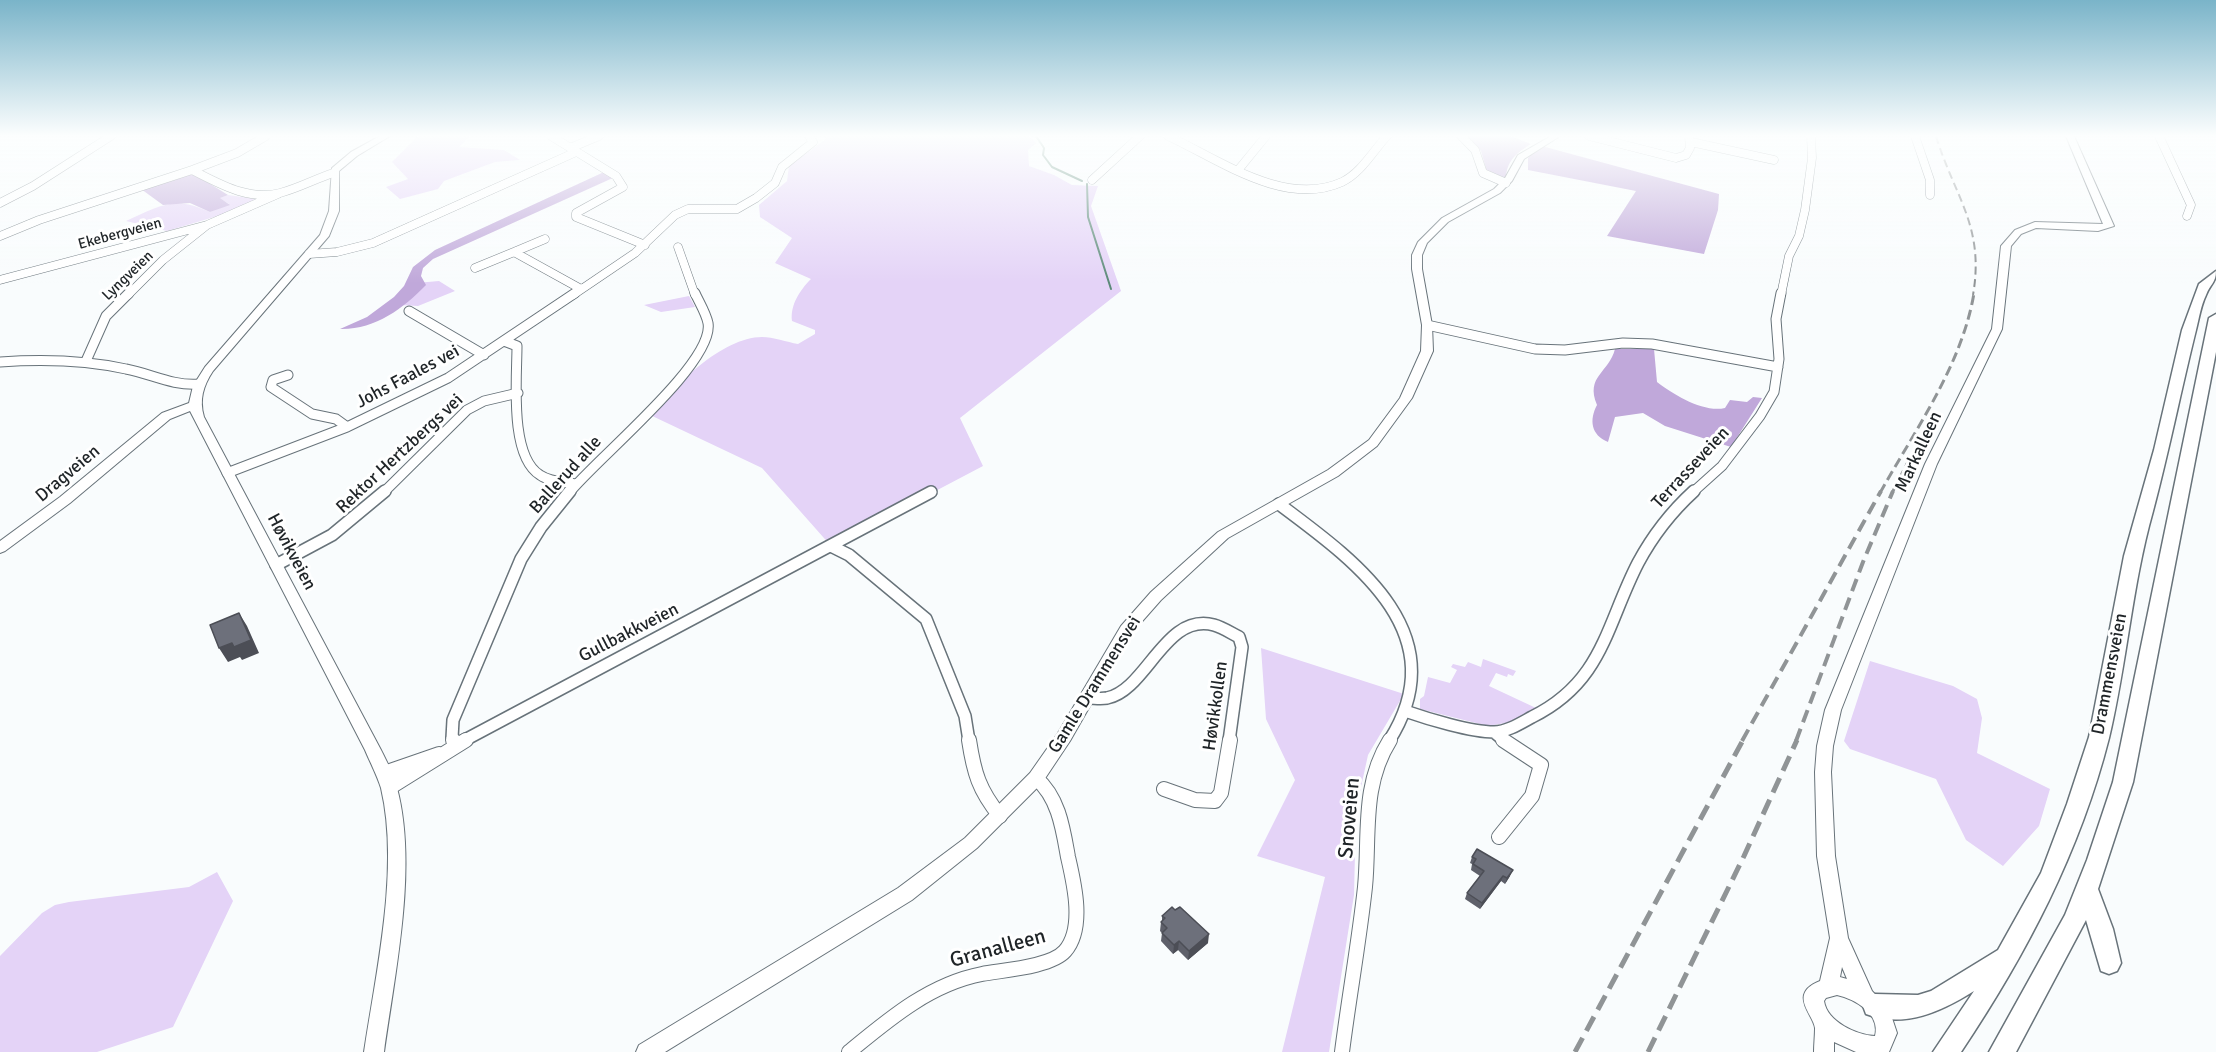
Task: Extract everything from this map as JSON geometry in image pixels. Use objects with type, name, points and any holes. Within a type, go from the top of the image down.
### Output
[{"type":"highway","name":"Drammensveien","points":[[1946,1052],[2009,956],[2051,875],[2078,804],[2099,737],[2132,556],[2162,450],[2189,330],[2202,289],[2216,275]]},
{"type":"highway","name":"Drammensveien","points":[[2002,1052],[2040,986],[2087,890],[2123,782],[2216,318]]},
{"type":"highway","points":[[2087,890],[2101,928],[2109,963]]},
{"type":"highway","points":[[1870,1001],[1894,1008],[1918,1007],[1939,999],[2009,956]]},
{"type":"main road","points":[[195,409],[199,384],[217,358],[324,236],[332,217],[333,185]]},
{"type":"main road","name":"Gamle Drammensvei","points":[[646,1052],[905,894],[950,860],[1000,816],[1036,778],[1088,698],[1115,648],[1145,606],[1223,535],[1351,461],[1381,434],[1406,398],[1423,362],[1428,342],[1428,325],[1417,269],[1417,255],[1423,242],[1445,220],[1489,196],[1503,185]]},
{"type":"main road","name":"Markalleen","points":[[1839,938],[1829,877],[1822,802],[1825,746],[1833,710],[1932,464],[1997,329],[2006,246],[2018,232],[2035,225],[2098,228],[2109,226],[2091,185]]},
{"type":"main road","name":"Dragveien","points":[[0,548],[45,516],[157,425],[195,409]]},
{"type":"main road","name":"Høvikveien","points":[[195,409],[386,780],[395,837],[393,895],[374,1052]]},
{"type":"main road","points":[[1828,987],[1839,938]]},
{"type":"main road","points":[[1839,938],[1870,1001],[1886,1022],[1886,1038],[1877,1049],[1865,1051],[1844,1045],[1824,1030],[1815,1016],[1813,1002],[1818,992],[1828,987],[1846,988],[1870,1001]]},
{"type":"main road","points":[[1824,1030],[1824,1052]]},
{"type":"street","points":[[0,203],[34,185]]},
{"type":"street","points":[[0,236],[39,220],[146,185]]},
{"type":"street","points":[[222,185],[236,192],[278,194]]},
{"type":"street","name":"Ekebergveien","points":[[0,280],[207,225],[301,185]]},
{"type":"street","points":[[309,254],[337,252],[373,243],[498,185]]},
{"type":"street","points":[[622,185],[623,187],[574,215],[582,221],[645,245]]},
{"type":"street","name":"Johs Faales vei","points":[[226,472],[347,428],[448,378],[541,313],[581,289],[645,245],[675,215],[688,209],[737,209],[772,185]]},
{"type":"street","points":[[1278,185],[1309,188],[1332,185]]},
{"type":"street","name":"Terrasseveien","points":[[1406,711],[1432,720],[1494,732],[1511,728],[1537,715],[1578,684],[1593,665],[1637,565],[1657,530],[1683,501],[1722,465],[1761,416],[1774,392],[1778,367],[1776,319],[1789,256],[1799,236],[1808,185]]},
{"type":"street","points":[[1930,185],[1930,195]]},
{"type":"street","points":[[2180,185],[2191,205],[2187,216]]},
{"type":"street","name":"Lyngveien","points":[[86,361],[106,316],[163,260],[207,225]]},
{"type":"street","points":[[476,268],[545,239]]},
{"type":"street","name":"Ballerud alle","points":[[451,748],[453,720],[521,559],[541,527],[576,484],[682,378],[704,346],[708,324],[684,268],[678,247]]},
{"type":"street","points":[[514,252],[581,289]]},
{"type":"street","name":"Johs Faales vei","points":[[409,311],[484,355]]},
{"type":"street","points":[[1428,325],[1534,349],[1565,350],[1623,343],[1652,344],[1778,367]]},
{"type":"street","points":[[504,341],[517,346],[519,438],[530,466],[538,474],[576,484]]},
{"type":"street","points":[[2,363],[86,361],[136,371],[170,384],[199,384]]},
{"type":"street","name":"Johs Faales vei","points":[[288,375],[273,380],[271,387],[286,401],[302,406],[312,414],[335,417],[347,428]]},
{"type":"street","name":"Rektor Hertzbergs vei","points":[[276,565],[322,543],[360,516],[467,410],[484,401],[518,393]]},
{"type":"street","name":"Gullbakkveien","points":[[386,780],[416,775],[451,748],[930,492]]},
{"type":"street","name":"Snoveien","points":[[1279,504],[1359,571],[1382,594],[1401,622],[1408,646],[1410,679],[1406,711],[1378,757],[1373,772],[1360,925],[1342,1052]]},
{"type":"street","points":[[831,546],[849,555],[926,620],[965,716],[974,771],[983,795],[1000,816]]},
{"type":"street","name":"Høvikkollen","points":[[1088,698],[1103,700],[1122,690],[1156,652],[1188,627],[1216,624],[1239,637],[1242,647],[1241,668],[1221,793],[1215,801],[1207,802],[1193,801],[1164,789]]},
{"type":"street","name":"Terrasseveien","points":[[1494,732],[1500,739],[1535,758],[1541,765],[1539,784],[1526,809],[1499,837]]},
{"type":"street","name":"Granalleen","points":[[849,1052],[924,997],[952,982],[974,974],[1046,960],[1064,952],[1071,939],[1075,918],[1074,888],[1053,795],[1045,784],[1036,778]]},
{"type":"shaded area","points":[[152,185],[212,185],[228,195],[220,198],[230,205],[210,212],[190,203],[163,205],[141,189]]},
{"type":"shaded area","points":[[441,185],[438,189],[400,199],[386,187]]},
{"type":"shaded area","points":[[576,185],[597,185],[433,259],[423,268],[421,276],[426,285],[398,310],[365,326],[340,329],[367,317],[394,297],[404,286],[413,267],[435,250]]},
{"type":"shaded area","points":[[782,185],[1098,186],[1091,206],[1121,291],[960,418],[983,466],[831,546],[762,468],[648,414],[700,365],[731,345],[747,339],[762,337],[798,344],[815,334],[815,330],[792,321],[797,298],[811,279],[775,263],[792,238],[760,217],[759,205]]},
{"type":"shaded area","points":[[1606,185],[1686,185],[1719,194],[1718,210],[1704,254],[1607,236],[1636,191]]},
{"type":"shaded area","points":[[228,195],[256,199],[221,215],[167,231],[126,221],[158,207],[176,203],[210,212],[229,204],[219,198]]},
{"type":"shaded area","points":[[439,281],[455,291],[418,306],[399,305],[416,283]]},
{"type":"shaded area","points":[[689,296],[695,307],[661,312],[644,305]]},
{"type":"shaded area","points":[[1615,349],[1654,349],[1657,382],[1680,397],[1708,408],[1725,408],[1730,400],[1747,402],[1753,397],[1762,398],[1731,447],[1665,426],[1643,413],[1615,417],[1608,442],[1598,435],[1593,427],[1592,421],[1597,405],[1594,387]]},
{"type":"shaded area","points":[[1261,648],[1404,694],[1368,755],[1356,810],[1354,895],[1329,1052],[1282,1052],[1325,877],[1257,856],[1295,780],[1266,719]]},
{"type":"shaded area","points":[[1483,659],[1516,671],[1513,676],[1508,674],[1507,677],[1496,673],[1489,686],[1536,708],[1511,722],[1488,726],[1420,709],[1420,699],[1424,696],[1428,677],[1450,683],[1457,670],[1451,667],[1453,664],[1465,667],[1468,662],[1481,667]]},
{"type":"shaded area","points":[[1870,661],[1953,686],[1977,699],[1982,718],[1977,753],[2050,789],[2039,826],[2003,866],[1966,840],[1936,779],[1850,749],[1844,741]]},
{"type":"shaded area","points":[[217,872],[233,901],[173,1027],[97,1052],[0,1052],[0,956],[42,913],[55,905],[69,902],[189,887]]},
{"type":"building","points":[[239,613],[251,640],[234,647],[232,643],[219,648],[210,625]]},
{"type":"building","points":[[1477,849],[1513,870],[1507,878],[1503,876],[1482,903],[1467,893],[1484,871],[1473,864],[1476,859],[1472,857]]},
{"type":"building","points":[[1172,907],[1175,910],[1180,907],[1209,934],[1189,951],[1179,941],[1174,945],[1162,933],[1167,928],[1161,922],[1165,918],[1162,916]]},
{"type":"waterway","points":[[1087,185],[1088,217],[1111,289]]},
{"type":"railway","points":[[1955,185],[1966,212],[1975,249],[1976,271],[1973,295]]},
{"type":"railway","points":[[1880,493],[1948,371],[1968,320],[1974,293]]},
{"type":"railway","points":[[1893,491],[1909,460]]},
{"type":"railway","points":[[1742,741],[1881,491]]},
{"type":"railway","points":[[1796,741],[1863,562],[1893,491]]},
{"type":"railway","points":[[1575,1052],[1743,740]]},
{"type":"railway","points":[[1648,1052],[1744,856],[1797,740]]}]
